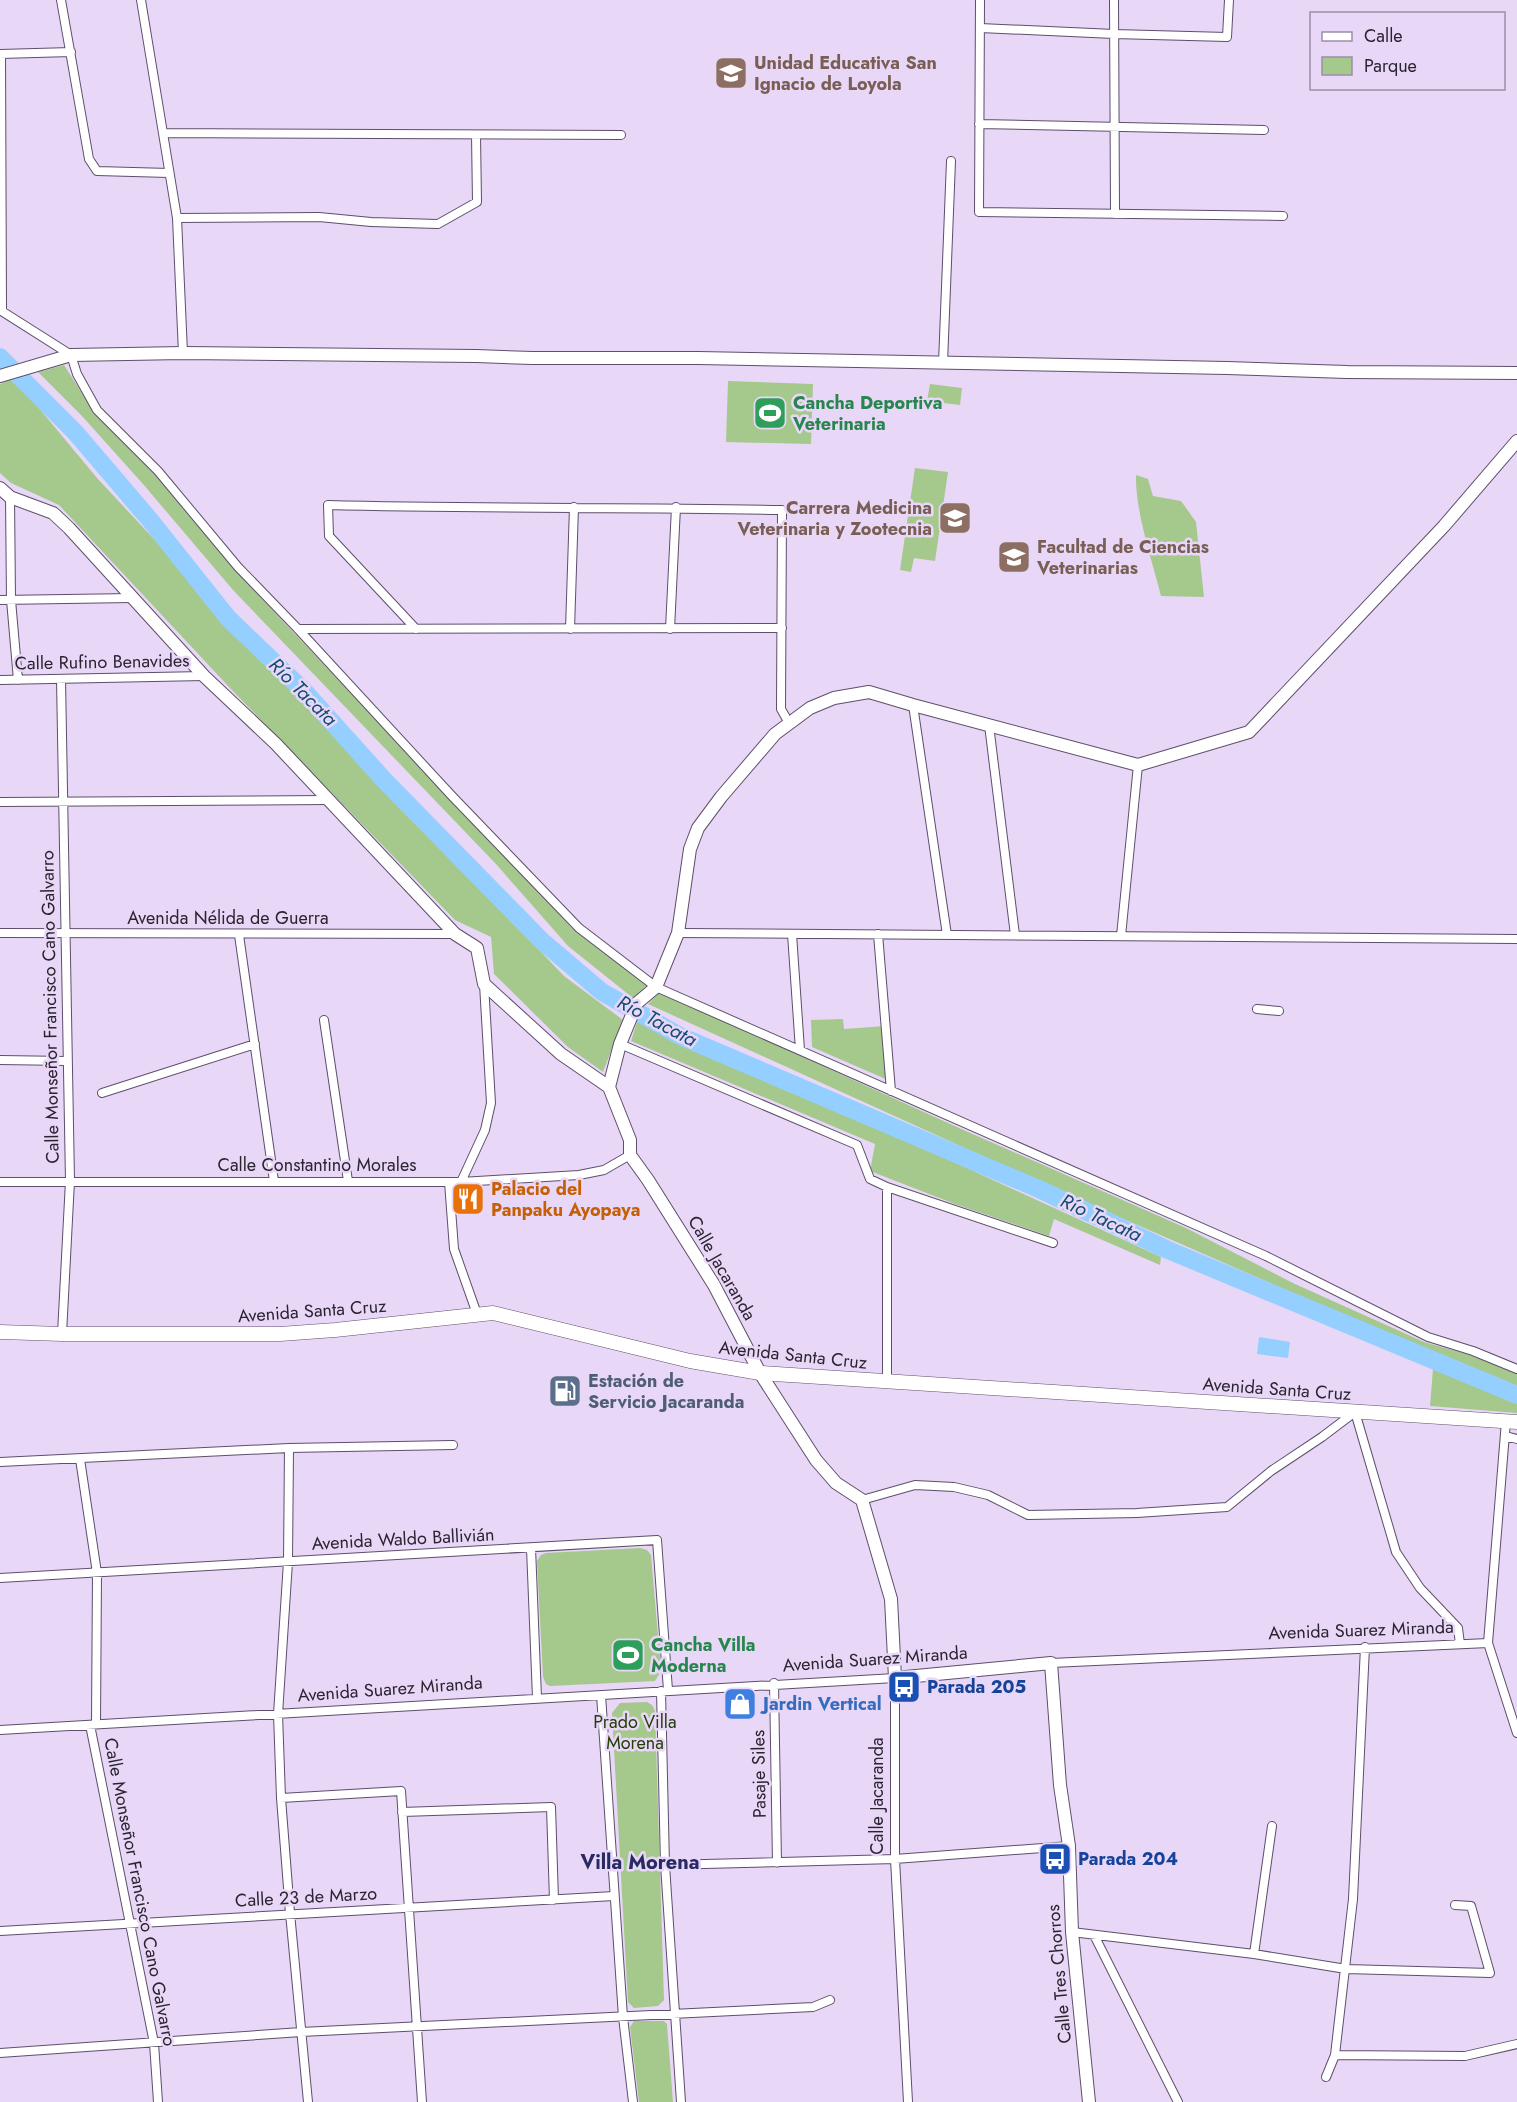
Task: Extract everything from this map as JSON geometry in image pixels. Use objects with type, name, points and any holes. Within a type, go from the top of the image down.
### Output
[{"type":"main road","name":"Avenida Santa Cruz","points":[[0,1332],[280,1334],[493,1313],[690,1361],[760,1373],[1511,1421]]},
{"type":"street","points":[[61,0],[89,159],[97,171],[169,173]]},
{"type":"street","points":[[141,0],[177,218],[183,353]]},
{"type":"street","points":[[980,0],[979,212],[1283,216]]},
{"type":"street","points":[[1114,0],[1115,214]]},
{"type":"street","points":[[980,28],[1227,37],[1229,0]]},
{"type":"street","points":[[70,52],[0,54],[1,310],[71,355],[77,374],[97,410],[158,471],[238,567],[579,928],[656,987],[1266,1256],[1428,1337],[1473,1351],[1517,1369]]},
{"type":"street","points":[[979,124],[1264,130]]},
{"type":"street","points":[[163,133],[621,135]]},
{"type":"street","points":[[177,218],[319,217],[371,222],[438,224],[477,202],[477,135]]},
{"type":"street","points":[[943,363],[951,161]]},
{"type":"street","points":[[6,374],[71,355],[183,353],[698,358],[1517,374]]},
{"type":"street","points":[[484,984],[561,1054],[609,1087],[620,1044],[634,1009],[656,987],[678,933],[690,849],[698,828],[775,734],[810,708],[834,698],[869,692],[1138,765],[1249,732],[1444,526],[1517,441]]},
{"type":"street","points":[[18,680],[5,493],[53,513],[204,676],[276,744],[455,934],[477,948],[484,984],[491,1103],[485,1130],[461,1182]]},
{"type":"street","points":[[416,629],[329,536],[328,505],[439,508],[676,507],[782,510],[782,709],[789,723]]},
{"type":"street","points":[[570,629],[574,507]]},
{"type":"street","points":[[670,628],[676,507]]},
{"type":"street","points":[[0,600],[132,598]]},
{"type":"street","points":[[298,629],[782,628]]},
{"type":"street","name":"Calle Rufino Benavides","points":[[0,680],[204,676]]},
{"type":"street","name":"Calle Monseñor Francisco Cano Galvarro","points":[[61,679],[70,1181],[62,1334]]},
{"type":"street","points":[[913,705],[947,935]]},
{"type":"street","points":[[989,725],[1015,935]]},
{"type":"street","points":[[1121,936],[1138,765]]},
{"type":"street","points":[[0,802],[329,800]]},
{"type":"street","name":"Avenida Nélida de Guerra","points":[[0,933],[455,934]]},
{"type":"street","points":[[678,933],[1517,939]]},
{"type":"street","points":[[792,934],[800,1050]]},
{"type":"street","points":[[878,934],[891,1091]]},
{"type":"street","points":[[239,935],[274,1180]]},
{"type":"street","points":[[1257,1009],[1279,1011]]},
{"type":"street","points":[[324,1020],[348,1181]]},
{"type":"street","points":[[102,1093],[255,1044]]},
{"type":"street","points":[[620,1044],[857,1145],[870,1179],[887,1187],[1053,1243]]},
{"type":"street","points":[[0,1060],[67,1061]]},
{"type":"street","name":"Calle Jacaranda","points":[[609,1087],[630,1140],[630,1155],[714,1285],[760,1373],[816,1460],[836,1483],[862,1500],[891,1599],[895,1678],[895,1859],[908,2102]]},
{"type":"street","name":"Calle Constantino Morales","points":[[0,1182],[274,1180],[461,1182],[579,1175],[604,1170],[630,1155]]},
{"type":"street","points":[[449,1182],[454,1249],[477,1314]]},
{"type":"street","points":[[887,1187],[887,1382]]},
{"type":"street","points":[[862,1500],[915,1485],[954,1486],[988,1495],[1028,1515],[1137,1513],[1227,1507],[1271,1471],[1355,1412],[1396,1552],[1420,1588],[1458,1628],[1460,1644]]},
{"type":"street","points":[[1511,1421],[1505,1436],[1488,1643],[1515,1720],[1517,1733]]},
{"type":"street","points":[[1505,1436],[1517,1439]]},
{"type":"street","points":[[0,1462],[289,1448],[453,1445]]},
{"type":"street","points":[[289,1448],[288,1562],[278,1714],[281,1798],[308,2102]]},
{"type":"street","name":"Calle Monseñor Francisco Cano Galvarro","points":[[80,1459],[97,1573],[93,1725],[154,2043],[158,2102]]},
{"type":"street","name":"Avenida Waldo Ballivián","points":[[0,1578],[657,1540],[665,1691]]},
{"type":"street","points":[[531,1548],[537,1698]]},
{"type":"street","name":"Avenida Suarez Miranda","points":[[0,1730],[774,1683],[895,1678],[1051,1663],[1488,1643]]},
{"type":"street","points":[[1326,2077],[1335,2055],[1353,1899],[1365,1647]]},
{"type":"street","name":"Calle Tres Chorros","points":[[1051,1663],[1060,1785],[1069,1846],[1072,1932],[1089,2102]]},
{"type":"street","name":"Pasaje Siles","points":[[774,1683],[777,1863]]},
{"type":"street","points":[[665,1691],[665,1865],[681,2102]]},
{"type":"street","points":[[601,1695],[623,2017],[633,2102]]},
{"type":"street","points":[[281,1798],[401,1791],[422,2102]]},
{"type":"street","points":[[402,1812],[551,1806],[554,1900]]},
{"type":"street","points":[[1254,1954],[1272,1826]]},
{"type":"street","points":[[665,1865],[895,1859],[1069,1846]]},
{"type":"street","name":"Calle 23 de Marzo","points":[[0,1931],[615,1896]]},
{"type":"street","points":[[1072,1932],[1254,1954],[1346,1969],[1490,1973],[1472,1906],[1455,1905]]},
{"type":"street","points":[[1095,1935],[1178,2102]]},
{"type":"street","points":[[0,2053],[301,2032],[813,2007],[830,2000]]},
{"type":"street","points":[[1335,2055],[1465,2056],[1517,2044]]},
{"type":"green space","points":[[64,365],[94,412],[155,474],[231,566],[572,928],[647,985],[633,998],[568,946],[496,864],[233,590],[143,484],[82,416],[38,372]]},
{"type":"green space","points":[[14,378],[97,478],[444,850],[564,976],[623,1020],[603,1072],[568,1047],[494,974],[491,937],[455,920],[230,688],[59,505],[11,483],[0,473],[0,384]]},
{"type":"green space","name":"Cancha Deportiva Veterinaria","points":[[728,381],[813,384],[811,444],[726,442]]},
{"type":"green space","points":[[930,384],[962,388],[960,405],[927,401]]},
{"type":"green space","points":[[915,468],[948,472],[935,561],[914,558],[911,572],[900,570]]},
{"type":"green space","points":[[1136,475],[1148,479],[1153,496],[1181,501],[1196,522],[1204,597],[1161,596],[1141,520]]},
{"type":"green space","points":[[660,992],[1186,1228],[1295,1284],[1424,1342],[1470,1355],[1517,1374],[1517,1391],[1046,1185],[648,1004]]},
{"type":"green space","points":[[638,1019],[726,1064],[884,1130],[1161,1257],[1160,1265],[1054,1219],[1049,1236],[955,1204],[870,1171],[875,1144],[631,1041]]},
{"type":"green space","points":[[843,1019],[844,1029],[886,1026],[888,1080],[812,1047],[811,1020]]},
{"type":"green space","points":[[1433,1369],[1517,1403],[1517,1413],[1430,1406]]},
{"type":"green space","points":[[640,1548],[647,1550],[651,1555],[661,1671],[655,1681],[550,1686],[546,1684],[543,1677],[537,1561],[541,1555]]},
{"type":"green space","name":"Prado Villa Morena","points":[[647,1702],[655,1711],[664,2000],[658,2006],[634,2008],[628,2002],[612,1713],[620,1703]]},
{"type":"green space","points":[[634,2021],[664,2021],[667,2024],[673,2102],[639,2102],[630,2027]]},
{"type":"water","points":[[1259,1337],[1290,1342],[1288,1358],[1257,1354]]},
{"type":"waterway","name":"Río Tacata","points":[[0,357],[75,432],[150,520],[228,618],[304,691],[385,781],[542,941],[602,992],[680,1036],[1041,1190],[1168,1250],[1517,1395]]},
{"type":"place","name":"Unidad Educativa San Ignacio de Loyola","points":[[731,73]]},
{"type":"place","name":"Cancha Deportiva Veterinaria","points":[[770,413]]},
{"type":"place","name":"Carrera Medicina Veterinaria y Zootecnia","points":[[955,518]]},
{"type":"place","name":"Facultad de Ciencias Veterinarias","points":[[1014,557]]},
{"type":"place","name":"Palacio del Panpaku Ayopaya","points":[[468,1199]]},
{"type":"place","name":"Estación de Servicio Jacaranda","points":[[565,1391]]},
{"type":"place","name":"Cancha Villa Moderna","points":[[628,1655]]},
{"type":"place","name":"Parada 205","points":[[904,1687]]},
{"type":"place","name":"Jardin Vertical","points":[[740,1704]]},
{"type":"place","name":"Parada 204","points":[[1055,1859]]},
{"type":"district","name":"Villa Morena","points":[[640,1862]]}]
